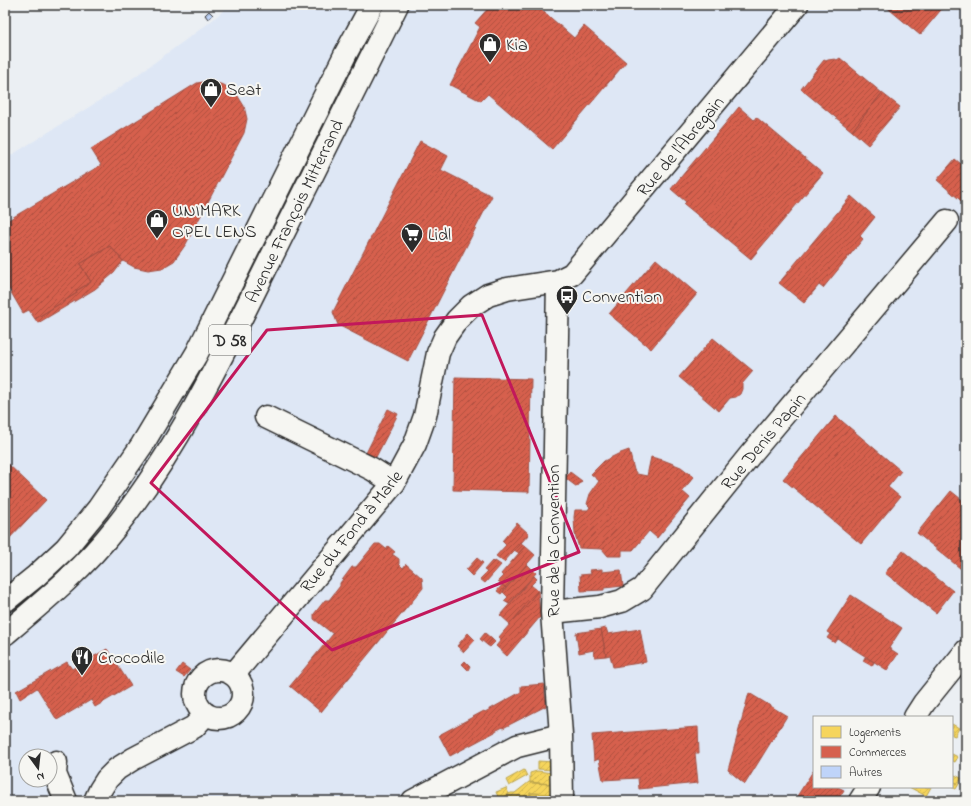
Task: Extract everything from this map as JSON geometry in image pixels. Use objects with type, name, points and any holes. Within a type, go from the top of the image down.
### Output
[{"type":"street","name":"Avenue François Mitterrand","points":[[5,601],[36,576],[66,548],[98,509],[142,445],[197,353],[346,53],[372,5]]},
{"type":"street","name":"Avenue François Mitterrand","points":[[5,634],[54,592],[85,562],[116,527],[166,456],[221,358],[397,5]]},
{"type":"street","name":"Rue de l'Abregain","points":[[558,281],[572,274],[797,5]]},
{"type":"street","name":"Rue Denis Papin","points":[[552,612],[600,607],[622,602],[642,589],[755,449],[947,221]]},
{"type":"street","name":"Rue du Fond à Marle","points":[[234,674],[394,483],[415,444],[425,416],[438,353],[445,337],[457,320],[471,306],[488,295],[507,289],[558,281]]},
{"type":"street","name":"Rue de la Convention","points":[[558,281],[552,612],[561,735],[562,801]]},
{"type":"street","points":[[266,417],[372,468],[394,483]]},
{"type":"street","points":[[916,716],[924,703],[966,651]]},
{"type":"street","points":[[219,669],[227,670],[234,674],[239,679],[244,693],[243,701],[240,707],[234,712],[221,718],[206,714],[200,709],[196,702],[196,686],[199,679],[212,670],[219,669]]},
{"type":"street","points":[[58,781],[65,798],[95,800],[107,779],[117,769],[194,727],[206,714]]},
{"type":"street","points":[[413,801],[517,746],[561,735]]},
{"type":"street","points":[[860,801],[868,788]]},
{"type":"highlighted area","points":[[482,315],[579,552],[332,650],[151,483],[267,330]]},
{"type":"shaded area","points":[[230,5],[966,5],[966,639],[903,716],[813,716],[813,788],[846,788],[838,801],[558,801],[552,746],[418,801],[5,801],[5,159],[115,91],[209,23]]},
{"type":"building: Logements","points":[[953,725],[959,728],[955,736],[953,735]]},
{"type":"building: Logements","points":[[953,754],[958,757],[955,762],[953,761]]},
{"type":"building: Logements","points":[[538,761],[554,762],[553,770],[538,769]]},
{"type":"building: Logements","points":[[524,770],[527,776],[509,786],[506,780]]},
{"type":"building: Logements","points":[[537,771],[553,773],[552,784],[530,783],[530,773]]},
{"type":"building: Logements","points":[[955,775],[961,778],[959,784],[953,781]]},
{"type":"building: Logements","points":[[953,781],[959,784],[956,789],[953,788]]},
{"type":"building: Logements","points":[[529,782],[552,784],[552,794],[530,793],[527,797],[526,796],[518,801],[498,801],[498,799],[511,793],[515,793]]},
{"type":"building: Logements","points":[[506,788],[509,794],[499,799],[496,792]]},
{"type":"building: Logements","points":[[911,788],[930,788],[926,796]]},
{"type":"building: Logements","points":[[530,793],[552,794],[551,801],[518,801],[530,795]]},
{"type":"building: Commerces","points":[[491,5],[536,5],[574,38],[584,26],[626,62],[552,149],[488,94],[481,101],[450,85],[480,27],[475,23]]},
{"type":"building: Commerces","points":[[884,5],[945,5],[920,35]]},
{"type":"building: Commerces","points":[[840,58],[882,93],[852,131],[801,89],[824,60],[837,60]]},
{"type":"building: Commerces","points":[[209,81],[224,85],[236,93],[244,106],[247,119],[244,133],[186,244],[174,261],[162,268],[148,270],[134,267],[123,261],[110,246],[80,264],[91,282],[76,291],[77,293],[35,319],[29,310],[23,313],[5,282],[5,222],[101,165],[91,149],[197,83]]},
{"type":"building: Commerces","points":[[882,93],[900,107],[868,145],[852,131]]},
{"type":"building: Commerces","points":[[739,107],[754,120],[756,117],[823,173],[751,259],[684,204],[686,202],[671,189]]},
{"type":"building: Commerces","name":"Lidl","points":[[420,141],[448,156],[441,170],[492,196],[408,361],[338,325],[333,312]]},
{"type":"building: Commerces","points":[[955,159],[966,168],[966,205],[937,180]]},
{"type":"building: Commerces","points":[[851,196],[875,217],[860,236],[863,239],[823,288],[819,285],[804,303],[779,283]]},
{"type":"building: Commerces","points":[[110,246],[123,261],[114,273],[95,289],[38,323],[35,319],[77,293],[76,291],[91,282],[80,264]]},
{"type":"building: Commerces","points":[[656,259],[697,294],[651,349],[609,314]]},
{"type":"building: Commerces","points":[[713,338],[753,371],[742,384],[740,394],[736,397],[730,398],[719,411],[679,377]]},
{"type":"building: Commerces","points":[[455,377],[531,379],[529,492],[453,490]]},
{"type":"building: Commerces","points":[[388,409],[398,414],[376,457],[366,453]]},
{"type":"building: Commerces","points":[[836,416],[901,471],[888,487],[900,497],[861,544],[783,479]]},
{"type":"building: Commerces","points":[[629,450],[634,470],[637,474],[647,476],[651,457],[681,467],[694,477],[682,491],[690,498],[657,538],[649,531],[633,550],[622,550],[622,556],[608,556],[602,549],[579,548],[575,534],[575,510],[588,510],[590,507],[587,504],[590,494],[599,481],[591,474],[604,461]]},
{"type":"building: Commerces","points":[[7,463],[46,500],[5,543],[5,465]]},
{"type":"building: Commerces","points":[[570,472],[582,481],[577,487],[565,478]]},
{"type":"building: Commerces","points":[[951,491],[966,503],[966,573],[917,533]]},
{"type":"building: Commerces","points":[[517,523],[529,534],[504,562],[496,556],[506,545],[502,541]]},
{"type":"building: Commerces","points":[[521,543],[525,546],[519,553],[514,550]]},
{"type":"building: Commerces","points":[[375,544],[380,544],[386,549],[388,546],[395,552],[392,554],[399,559],[399,564],[403,568],[406,564],[422,578],[423,588],[321,712],[290,686],[333,634],[314,619],[314,614],[325,600],[329,600],[352,567],[356,567]]},
{"type":"building: Commerces","points":[[525,546],[535,555],[506,588],[498,581],[503,576],[501,574]]},
{"type":"building: Commerces","points":[[903,551],[953,591],[936,613],[885,573]]},
{"type":"building: Commerces","points":[[477,558],[483,563],[472,576],[466,570]]},
{"type":"building: Commerces","points":[[492,561],[494,563],[495,561],[501,565],[485,583],[480,579],[487,572],[484,570]]},
{"type":"building: Commerces","points":[[527,564],[536,573],[509,604],[504,601],[508,597],[503,592]]},
{"type":"building: Commerces","points":[[602,569],[602,572],[621,570],[623,586],[604,588],[604,590],[581,591],[580,575],[591,574],[590,570]]},
{"type":"building: Commerces","points":[[534,576],[537,579],[531,585],[538,591],[510,624],[500,615]]},
{"type":"building: Commerces","points":[[502,585],[506,588],[501,594],[497,591]]},
{"type":"building: Commerces","points":[[538,591],[540,617],[507,656],[496,646],[501,640],[499,637]]},
{"type":"building: Commerces","points":[[851,595],[902,628],[889,648],[898,654],[887,670],[827,632]]},
{"type":"building: Commerces","points":[[606,628],[608,634],[640,629],[646,662],[613,667],[610,655],[606,656],[601,629]]},
{"type":"building: Commerces","points":[[601,629],[606,656],[595,657],[594,650],[579,653],[576,633]]},
{"type":"building: Commerces","points":[[468,633],[475,640],[464,652],[457,646]]},
{"type":"building: Commerces","points":[[485,633],[492,639],[487,645],[480,639]]},
{"type":"building: Commerces","points":[[830,634],[838,639],[835,643],[827,638]]},
{"type":"building: Commerces","points":[[492,639],[495,642],[490,647],[487,645]]},
{"type":"building: Commerces","name":"Crocodile","points":[[107,649],[131,686],[95,707],[91,700],[57,720],[37,688],[20,699],[16,691],[67,662],[72,669]]},
{"type":"building: Commerces","points":[[865,657],[874,662],[872,666],[863,661]]},
{"type":"building: Commerces","points":[[465,661],[470,666],[468,670],[462,664]]},
{"type":"building: Commerces","points":[[182,664],[190,670],[184,677],[176,672]]},
{"type":"building: Commerces","points":[[544,684],[546,706],[495,731],[450,756],[439,735],[521,692],[521,686]]},
{"type":"building: Commerces","points":[[749,693],[787,716],[745,784],[728,770]]},
{"type":"building: Commerces","points":[[698,727],[699,753],[695,753],[698,783],[639,789],[638,778],[603,780],[599,759],[594,761],[592,735]]},
{"type":"building: Commerces","points":[[813,771],[813,788],[840,788],[844,790],[837,801],[794,801]]},
{"type":"building: Autres","points":[[209,11],[213,15],[208,19],[205,15]]},
{"type":"place","name":"Kia","points":[[490,64]]},
{"type":"place","name":"Seat","points":[[211,108]]},
{"type":"place","name":"UNIMARK OPEL LENS","points":[[157,240]]},
{"type":"place","name":"Lidl","points":[[412,254]]},
{"type":"place","name":"Convention","points":[[567,316]]},
{"type":"place","name":"Crocodile","points":[[82,676]]}]
